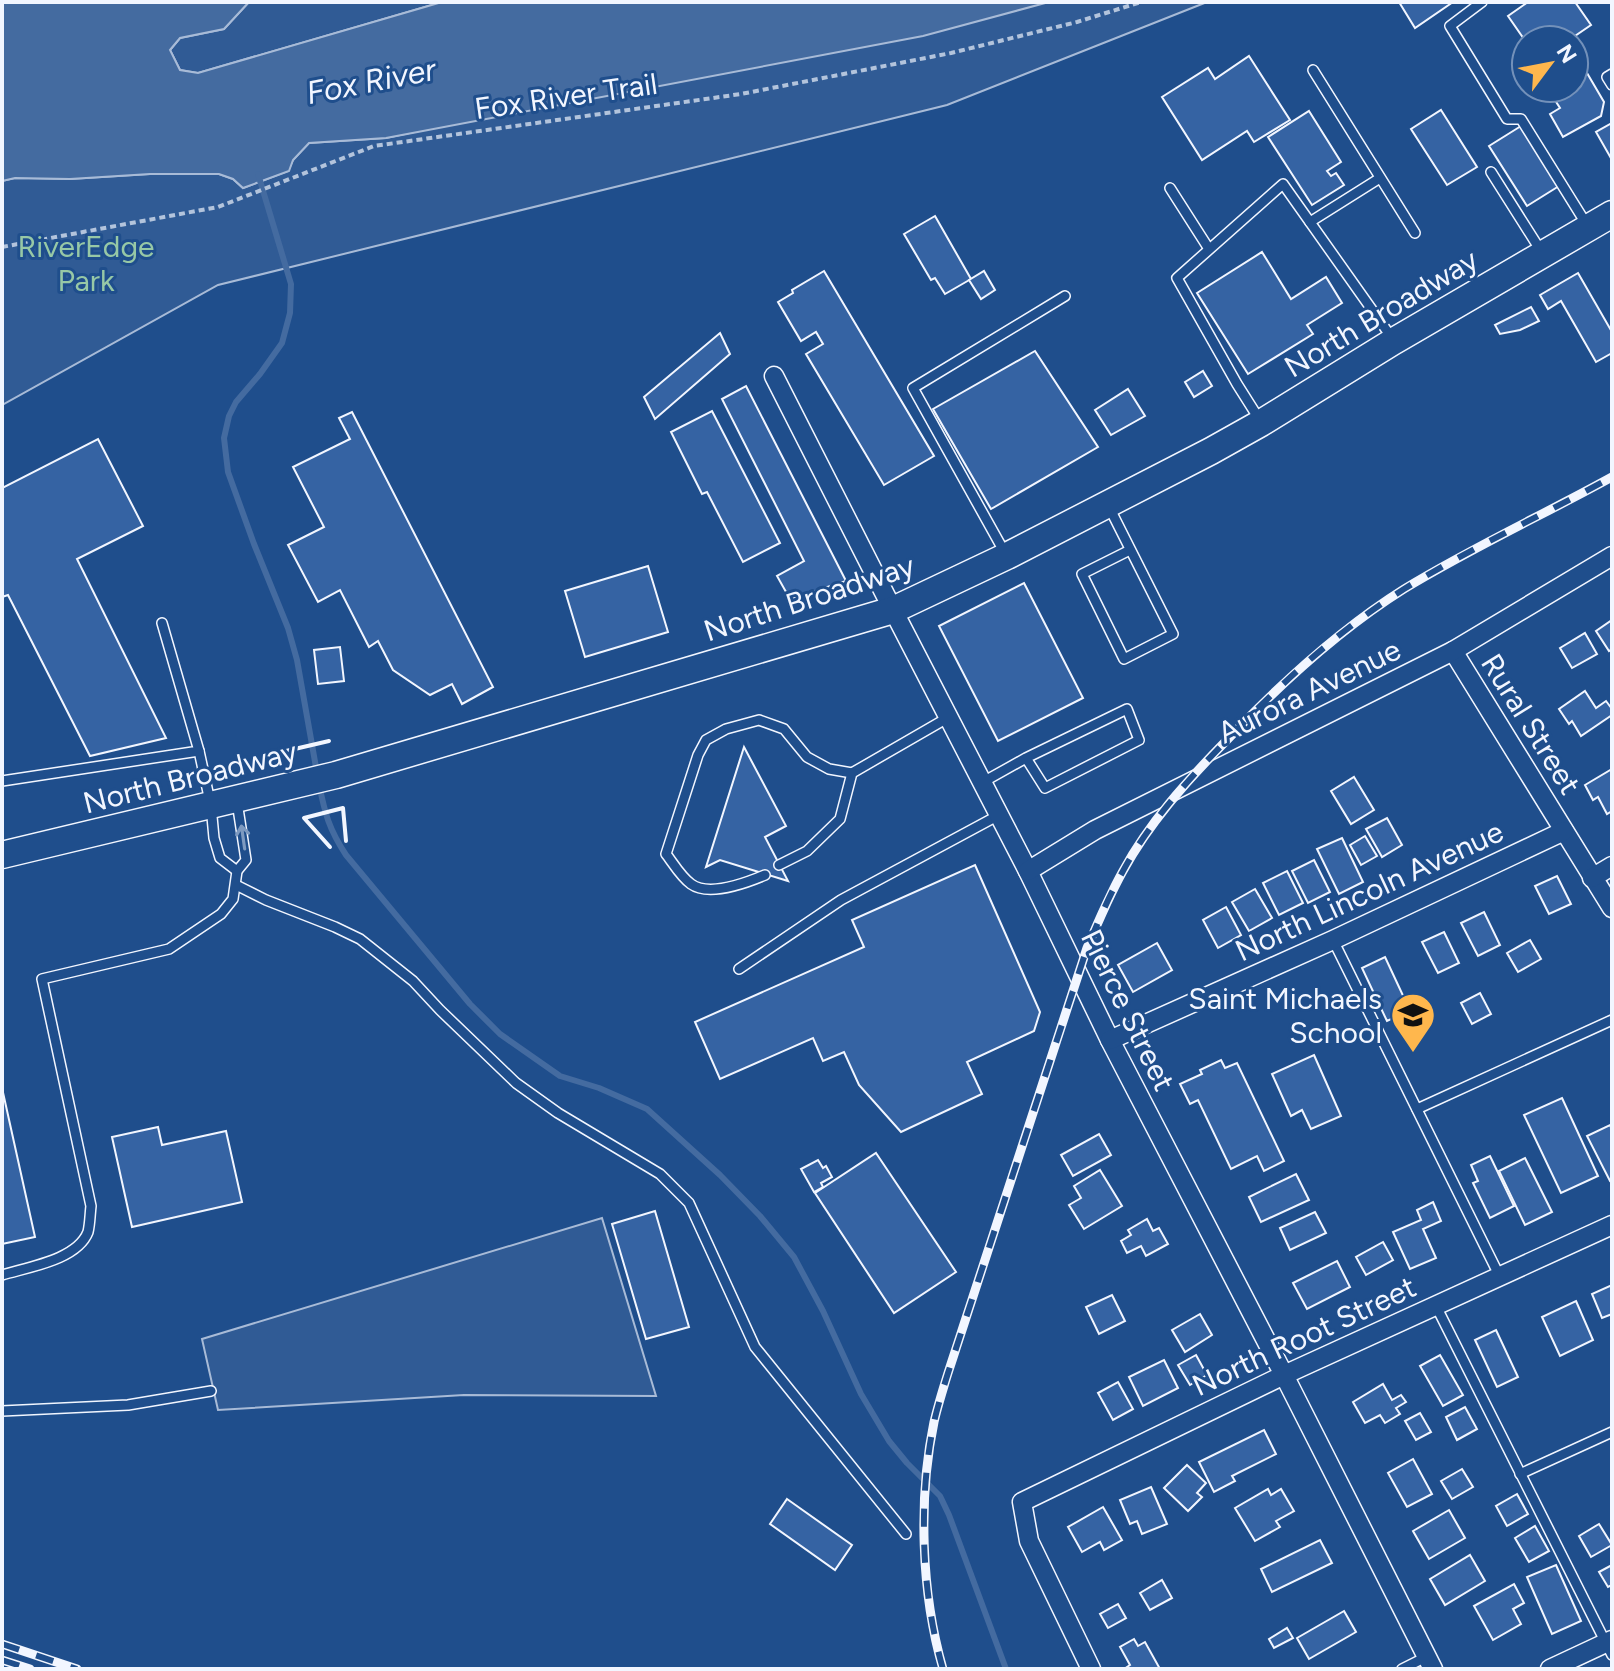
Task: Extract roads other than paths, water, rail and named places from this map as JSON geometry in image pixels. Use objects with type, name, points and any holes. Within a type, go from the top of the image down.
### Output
[{"type":"main road","name":"North Broadway","points":[[2,855],[336,775],[893,610],[1169,474],[1261,423],[1394,341],[1612,214]]},
{"type":"street","name":"Pierce Street","points":[[774,376],[1430,1663]]},
{"type":"street","name":"Aurora Avenue","points":[[1028,871],[1095,830],[1453,651],[1612,556]]},
{"type":"street","name":"Rural Street","points":[[1453,651],[1612,908]]},
{"type":"street","name":"North Lincoln Avenue","points":[[1110,1040],[1333,940],[1564,831]]},
{"type":"street","points":[[1592,878],[1612,866]]},
{"type":"street","name":"North Root Street","points":[[1091,1669],[1029,1541],[1022,1502],[1284,1375],[1612,1225]]},
{"type":"street","points":[[1550,1669],[1610,1646]]},
{"type":"lane","points":[[1482,2],[1450,26],[1507,119],[1521,119],[1589,228]]},
{"type":"lane","points":[[1313,70],[1415,233]]},
{"type":"lane","points":[[1612,74],[1607,77],[1612,85]]},
{"type":"lane","points":[[1491,172],[1543,254]]},
{"type":"lane","points":[[1310,222],[1380,178]]},
{"type":"lane","points":[[1261,423],[1177,278],[1283,184],[1394,341]]},
{"type":"lane","points":[[1170,188],[1209,249]]},
{"type":"lane","points":[[1007,556],[913,388],[1065,296]]},
{"type":"lane","points":[[1107,504],[1173,634],[1124,659],[1082,574],[1130,550]]},
{"type":"lane","points":[[2,1275],[71,1253],[87,1233],[91,1206],[42,979],[169,949],[221,914],[233,899],[237,871],[246,860],[243,831],[223,803],[199,751],[162,623]]},
{"type":"lane","points":[[983,782],[1026,758],[1127,709],[1139,740],[1045,788],[1026,758]]},
{"type":"lane","points":[[765,875],[718,890],[692,885],[666,854],[698,755],[706,740],[726,729],[759,720],[784,729],[807,757],[829,769],[852,773],[949,717]]},
{"type":"lane","points":[[2,781],[199,751]]},
{"type":"lane","points":[[779,865],[807,851],[840,819],[852,773]]},
{"type":"lane","points":[[223,803],[214,838],[220,858],[237,871]]},
{"type":"lane","points":[[739,969],[841,900],[999,815]]},
{"type":"lane","points":[[236,885],[360,939],[413,981],[516,1083],[558,1113],[660,1174],[689,1203],[755,1347],[906,1534]]},
{"type":"lane","points":[[1333,940],[1500,1277]]},
{"type":"lane","points":[[1417,1109],[1612,1020]]},
{"type":"lane","points":[[1436,1306],[1610,1646]]},
{"type":"lane","points":[[2,1411],[128,1405],[211,1391]]},
{"type":"lane","points":[[1520,1474],[1612,1432]]},
{"type":"lane","points":[[1402,1669],[1430,1663]]},
{"type":"water","name":"Fox River","points":[[2,2],[249,2],[224,29],[180,38],[170,50],[180,70],[198,73],[442,2],[1049,2],[923,36],[386,138],[309,143],[293,160],[289,171],[243,188],[233,179],[219,174],[15,178],[2,181]]},
{"type":"waterway","points":[[258,174],[291,284],[290,313],[282,343],[236,402],[224,438],[228,472],[288,628],[297,660],[317,773]]},
{"type":"waterway","points":[[319,784],[328,821],[346,855],[470,1004],[500,1034],[560,1076],[599,1088],[647,1109],[720,1175],[794,1257],[861,1394],[889,1441],[940,1496],[1006,1669]]},
{"type":"railway","points":[[943,1669],[930,1609],[924,1546],[926,1482],[934,1422],[1087,948],[1108,899],[1133,853],[1196,773],[1265,701],[1332,641],[1379,605],[1429,574],[1612,477]]},
{"type":"railway","points":[[2,1644],[77,1669]]},
{"type":"railway","points":[[2,1660],[30,1669]]},
{"type":"place","name":"Saint Michaels School","points":[[1413,1054]]},
{"type":"park label","name":"RiverEdge Park","points":[[86,263]]}]
